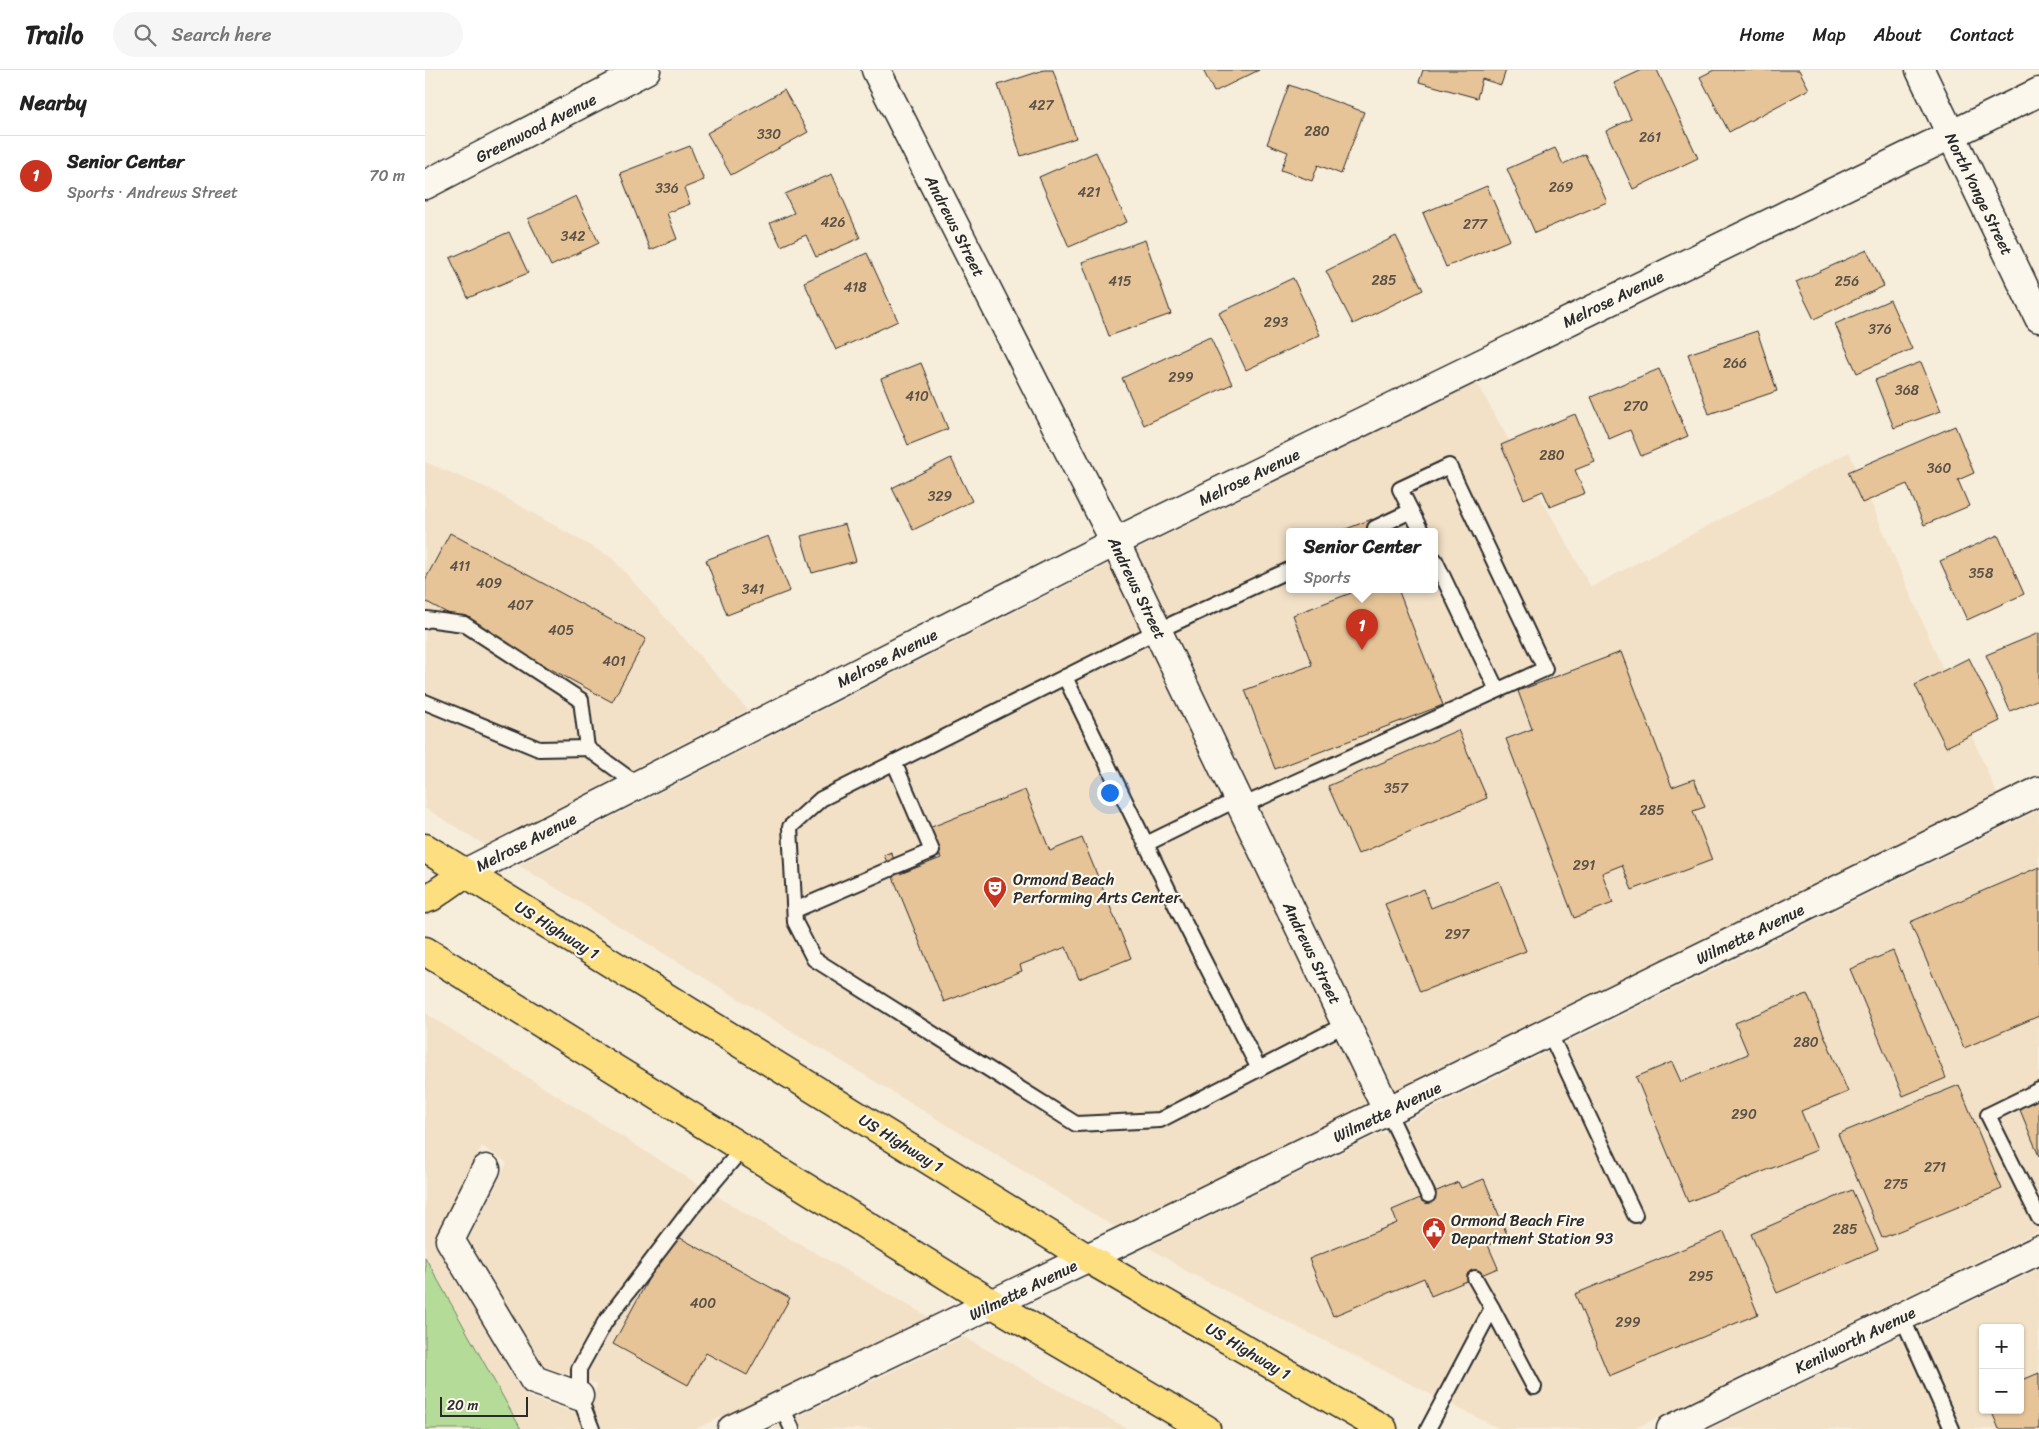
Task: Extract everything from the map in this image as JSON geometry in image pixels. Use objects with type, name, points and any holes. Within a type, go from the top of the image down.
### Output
[{"type":"main road","name":"US Highway 1","points":[[425,848],[1087,1258],[1383,1429]]},
{"type":"main road","points":[[425,898],[431,897],[465,873]]},
{"type":"main road","points":[[425,951],[993,1304],[1206,1429]]},
{"type":"street","name":"Greenwood Avenue","points":[[425,185],[646,70]]},
{"type":"street","name":"Andrews Street","points":[[876,70],[1115,542],[1388,1112]]},
{"type":"street","name":"North Yonge Street","points":[[1920,70],[2039,318]]},
{"type":"street","name":"Melrose Avenue","points":[[465,873],[1115,542],[2039,92]]},
{"type":"street","name":"Wilmette Avenue","points":[[732,1429],[786,1417],[993,1304],[2039,792]]},
{"type":"street","points":[[487,1169],[451,1240],[534,1380],[579,1396]]},
{"type":"street","name":"Kenilworth Avenue","points":[[1680,1427],[2039,1250]]},
{"type":"lane","points":[[1146,844],[1545,669],[1449,466],[1400,489],[1420,528]]},
{"type":"lane","points":[[1375,528],[1411,511]]},
{"type":"lane","points":[[1438,566],[1497,690]]},
{"type":"lane","points":[[1286,571],[1157,631],[821,799],[790,827],[795,916],[814,959],[1076,1124],[1160,1120],[1346,1024]]},
{"type":"lane","points":[[425,621],[426,619],[464,624],[581,700],[587,748]]},
{"type":"lane","points":[[1065,677],[1259,1069]]},
{"type":"lane","points":[[425,702],[539,749],[587,748],[638,785]]},
{"type":"lane","points":[[795,916],[932,851],[894,762]]},
{"type":"lane","points":[[1549,1032],[1635,1215]]},
{"type":"lane","points":[[2039,1090],[1988,1115],[2039,1218]]},
{"type":"lane","points":[[1388,1112],[1428,1195]]},
{"type":"lane","points":[[592,1429],[579,1396],[579,1369],[605,1322],[691,1209],[743,1149]]},
{"type":"lane","points":[[1475,1278],[1534,1387]]},
{"type":"lane","points":[[1428,1429],[1492,1308]]},
{"type":"lane","points":[[1902,1316],[1952,1429]]},
{"type":"shaded area","points":[[1477,383],[1591,587],[1849,452],[1997,794],[1395,1090],[1136,550]]},
{"type":"shaded area","points":[[425,462],[492,490],[612,558],[748,710],[485,845],[425,808]]},
{"type":"shaded area","points":[[1109,564],[1368,1103],[1115,1227],[518,865]]},
{"type":"shaded area","points":[[2039,810],[2039,1231],[1634,1429],[1500,1429],[1188,1272],[1148,1247],[1381,1133],[1383,1134]]},
{"type":"shaded area","points":[[425,1013],[739,1210],[929,1317],[696,1429],[521,1429],[425,1257]],"holes":[[[482,1146],[507,1163],[468,1240],[543,1366],[597,1384],[589,1417],[530,1397],[521,1390],[438,1250],[438,1232]]]},
{"type":"shaded area","points":[[2039,1269],[2039,1429],[1709,1429]]},
{"type":"shaded area","points":[[964,1337],[1128,1429],[772,1429]]},
{"type":"green space","points":[[425,1257],[521,1429],[425,1429]]},
{"type":"building","points":[[1044,70],[1053,70],[1076,138],[1021,156],[998,85]]},
{"type":"building","points":[[1203,70],[1259,70],[1214,92]]},
{"type":"building","points":[[1423,70],[1506,70],[1501,85],[1482,79],[1477,98],[1419,82]]},
{"type":"building","points":[[1642,70],[1657,70],[1698,158],[1633,189],[1606,131],[1631,119],[1614,83]]},
{"type":"building","points":[[1714,70],[1799,70],[1809,89],[1729,132],[1700,77]]},
{"type":"building","points":[[1289,85],[1364,112],[1341,174],[1318,165],[1312,181],[1281,170],[1288,152],[1267,144]]},
{"type":"building","points":[[784,90],[808,132],[731,175],[707,133]]},
{"type":"building","points":[[690,146],[704,180],[684,188],[690,204],[667,213],[677,239],[650,250],[620,173]]},
{"type":"building","points":[[1555,148],[1563,164],[1585,154],[1607,202],[1535,233],[1507,169]]},
{"type":"building","points":[[1096,152],[1127,222],[1069,247],[1039,177]]},
{"type":"building","points":[[832,174],[860,238],[816,257],[806,235],[781,246],[770,223],[794,213],[785,194]]},
{"type":"building","points":[[1487,186],[1510,240],[1446,267],[1423,213]]},
{"type":"building","points":[[576,196],[599,243],[551,266],[528,219]]},
{"type":"building","points":[[509,232],[528,273],[468,298],[450,258]]},
{"type":"building","points":[[1396,236],[1423,290],[1353,324],[1326,271]]},
{"type":"building","points":[[1145,240],[1171,314],[1109,336],[1082,262]]},
{"type":"building","points":[[1867,250],[1884,286],[1814,319],[1796,282]]},
{"type":"building","points":[[867,253],[898,321],[836,350],[804,282]]},
{"type":"building","points":[[1293,278],[1320,335],[1246,370],[1219,313]]},
{"type":"building","points":[[1890,300],[1912,349],[1857,373],[1835,324]]},
{"type":"building","points":[[1757,331],[1777,391],[1709,414],[1688,354]]},
{"type":"building","points":[[1210,337],[1232,384],[1144,425],[1122,378]]},
{"type":"building","points":[[1921,362],[1941,411],[1894,428],[1875,380]]},
{"type":"building","points":[[921,363],[948,429],[908,445],[881,379]]},
{"type":"building","points":[[1659,369],[1688,436],[1641,456],[1630,430],[1609,439],[1591,397]]},
{"type":"building","points":[[1575,414],[1595,462],[1575,470],[1585,493],[1550,507],[1543,491],[1524,499],[1501,445]]},
{"type":"building","points":[[1955,426],[1974,473],[1958,480],[1969,506],[1924,525],[1907,484],[1862,503],[1848,472]]},
{"type":"building","points":[[951,458],[972,501],[913,530],[892,488]]},
{"type":"building","points":[[1372,519],[1375,528],[1349,528]]},
{"type":"building","points":[[845,524],[856,561],[812,573],[801,536]]},
{"type":"building","points":[[450,533],[646,639],[612,702],[425,601],[425,580]]},
{"type":"building","points":[[1998,535],[2024,594],[1967,620],[1940,561]]},
{"type":"building","points":[[768,536],[790,591],[727,615],[706,560]]},
{"type":"building","points":[[1351,593],[1400,593],[1443,705],[1275,769],[1245,690],[1312,665],[1293,615]]},
{"type":"building","points":[[2039,633],[2039,699],[2010,711],[1986,655]]},
{"type":"building","points":[[1621,652],[1672,787],[1694,779],[1705,807],[1693,811],[1712,860],[1632,890],[1622,865],[1602,873],[1613,903],[1574,918],[1506,739],[1532,729],[1518,691]]},
{"type":"building","points":[[1969,658],[2000,721],[1946,747],[1915,685]]},
{"type":"building","points":[[1458,730],[1487,798],[1358,854],[1328,786]]},
{"type":"building","points":[[1025,790],[1050,851],[1082,838],[1131,958],[1079,979],[1066,947],[1020,965],[1022,971],[944,1002],[884,855],[891,852],[900,874],[941,858],[929,828]]},
{"type":"building","points":[[2039,867],[2039,1016],[1964,1048],[1910,922]]},
{"type":"building","points":[[1499,881],[1526,951],[1420,992],[1385,904],[1424,889],[1431,908]]},
{"type":"building","points":[[1893,951],[1946,1078],[1903,1096],[1850,969]]},
{"type":"building","points":[[1807,994],[1848,1092],[1801,1111],[1817,1150],[1688,1202],[1636,1077],[1672,1062],[1681,1082],[1748,1054],[1735,1023]]},
{"type":"building","points":[[1959,1085],[2002,1189],[1882,1238],[1838,1134]]},
{"type":"building","points":[[2039,1096],[2039,1156],[2018,1105]]},
{"type":"building","points":[[1484,1179],[1508,1237],[1488,1245],[1498,1268],[1431,1296],[1424,1278],[1333,1316],[1309,1259],[1397,1223],[1392,1210],[1458,1182],[1461,1188]]},
{"type":"building","points":[[1852,1190],[1878,1249],[1777,1293],[1751,1234]]},
{"type":"building","points":[[1724,1232],[1758,1314],[1609,1376],[1575,1294]]},
{"type":"building","points":[[673,1234],[790,1298],[747,1375],[706,1353],[688,1385],[613,1344]]},
{"type":"building","points":[[2039,1373],[2039,1429],[1999,1429],[1993,1414],[2024,1414],[2024,1379]]},
{"type":"place","name":"Senior Center","points":[[1362,650]]},
{"type":"place","name":"Ormond Beach Performing Arts Center","points":[[995,909]]},
{"type":"place","name":"Ormond Beach Fire Department Station 93","points":[[1434,1250]]}]
